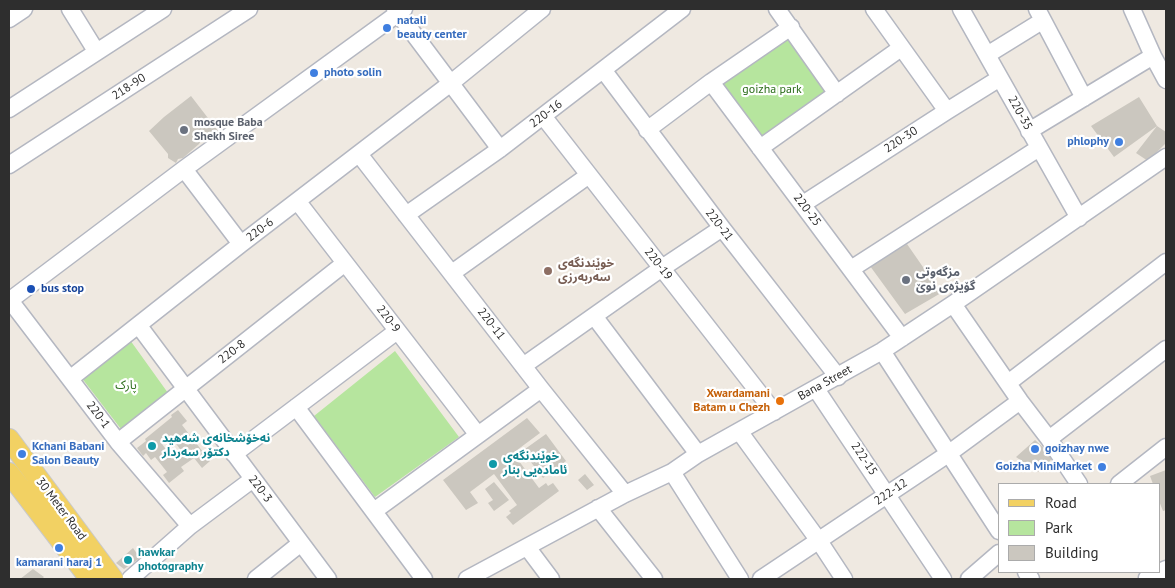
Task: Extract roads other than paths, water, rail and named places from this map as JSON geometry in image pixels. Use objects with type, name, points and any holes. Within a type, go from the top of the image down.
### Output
[{"type":"main road","name":"30 Meter Road","points":[[9,439],[113,579]]},
{"type":"main road","name":"30 Meter Road","points":[[10,477],[90,579]]},
{"type":"street","points":[[9,19],[24,9]]},
{"type":"street","points":[[70,9],[96,51]]},
{"type":"street","points":[[9,109],[163,9]]},
{"type":"street","name":"218-90","points":[[9,165],[249,9]]},
{"type":"street","name":"220-6","points":[[71,378],[241,244],[451,83],[542,9]]},
{"type":"street","name":"220-16","points":[[406,215],[500,149],[604,71],[682,9]]},
{"type":"street","points":[[777,9],[837,94]]},
{"type":"street","points":[[874,9],[946,110]]},
{"type":"street","name":"220-35","points":[[961,9],[1079,218]]},
{"type":"street","points":[[1132,9],[1166,80]]},
{"type":"street","points":[[9,300],[399,10],[500,149]]},
{"type":"street","points":[[987,55],[1040,15],[1084,98]]},
{"type":"street","points":[[647,130],[711,82],[791,28]]},
{"type":"street","points":[[760,148],[901,48]]},
{"type":"street","points":[[1029,130],[1153,56]]},
{"type":"street","name":"220-21","points":[[604,71],[647,130],[838,377]]},
{"type":"street","name":"220-30","points":[[803,204],[946,110],[1000,78]]},
{"type":"street","name":"220-25","points":[[711,82],[902,338]]},
{"type":"street","name":"220-19","points":[[543,116],[774,412]]},
{"type":"street","points":[[851,269],[1039,148]]},
{"type":"street","name":"220-11","points":[[359,154],[625,494]]},
{"type":"street","name":"Bana Street","points":[[467,579],[598,508],[672,472],[698,454],[882,351],[1166,157]]},
{"type":"street","points":[[184,170],[241,244]]},
{"type":"street","points":[[452,273],[589,175]]},
{"type":"street","name":"220-9","points":[[298,202],[478,436]]},
{"type":"street","points":[[523,366],[722,228]]},
{"type":"street","points":[[1008,383],[1166,262]]},
{"type":"street","name":"220-8","points":[[118,442],[345,263]]},
{"type":"street","name":"220-1","points":[[9,300],[71,378],[118,442],[190,526]]},
{"type":"street","points":[[953,304],[1078,483]]},
{"type":"street","points":[[594,316],[698,454]]},
{"type":"street","name":"220-3","points":[[139,326],[328,579]]},
{"type":"street","points":[[234,454],[397,331]]},
{"type":"street","points":[[1049,439],[1166,349]]},
{"type":"street","points":[[882,351],[998,529]]},
{"type":"street","points":[[374,511],[542,389]]},
{"type":"street","name":"222-15","points":[[816,389],[888,494],[943,579]]},
{"type":"street","name":"222-12","points":[[761,579],[948,454],[1020,401]]},
{"type":"street","points":[[296,407],[424,579]]},
{"type":"street","points":[[738,431],[819,541],[844,579]]},
{"type":"street","points":[[1121,483],[1166,447]]},
{"type":"street","points":[[672,472],[740,579]]},
{"type":"street","points":[[130,579],[190,526],[253,479]]},
{"type":"street","points":[[598,508],[654,579]]},
{"type":"street","points":[[256,579],[301,543]]},
{"type":"street","points":[[527,547],[551,579]]},
{"type":"street","points":[[969,579],[998,554]]},
{"type":"place","name":"natali beauty center","points":[[387,28]]},
{"type":"place","name":"photo solin","points":[[314,73]]},
{"type":"place","name":"mosque Baba Shekh Siree","points":[[184,130]]},
{"type":"place","name":"phlophy","points":[[1119,142]]},
{"type":"place","name":"خوێندنگەی سەربەرزی","points":[[548,271]]},
{"type":"place","name":"مزگەوتی گۆیژەی نوێ","points":[[906,280]]},
{"type":"place","name":"bus stop","points":[[31,289]]},
{"type":"place","name":"Xwardamani Batam u Chezh","points":[[780,401]]},
{"type":"place","name":"نەخۆشخانەی شەهید دکتۆر سەردار","points":[[152,446]]},
{"type":"place","name":"goizhay nwe","points":[[1035,449]]},
{"type":"place","name":"Kchani Babani Salon Beauty","points":[[22,454]]},
{"type":"place","name":"خوێندنگەی ئامادەیی بنار","points":[[493,464]]},
{"type":"place","name":"Goizha MiniMarket","points":[[1102,467]]},
{"type":"place","name":"kamarani haraj 1","points":[[59,548]]},
{"type":"place","name":"hawkar photography","points":[[128,560]]},
{"type":"park label","name":"goizha park","points":[[772,90]]},
{"type":"park label","name":"پارک","points":[[126,386]]}]
